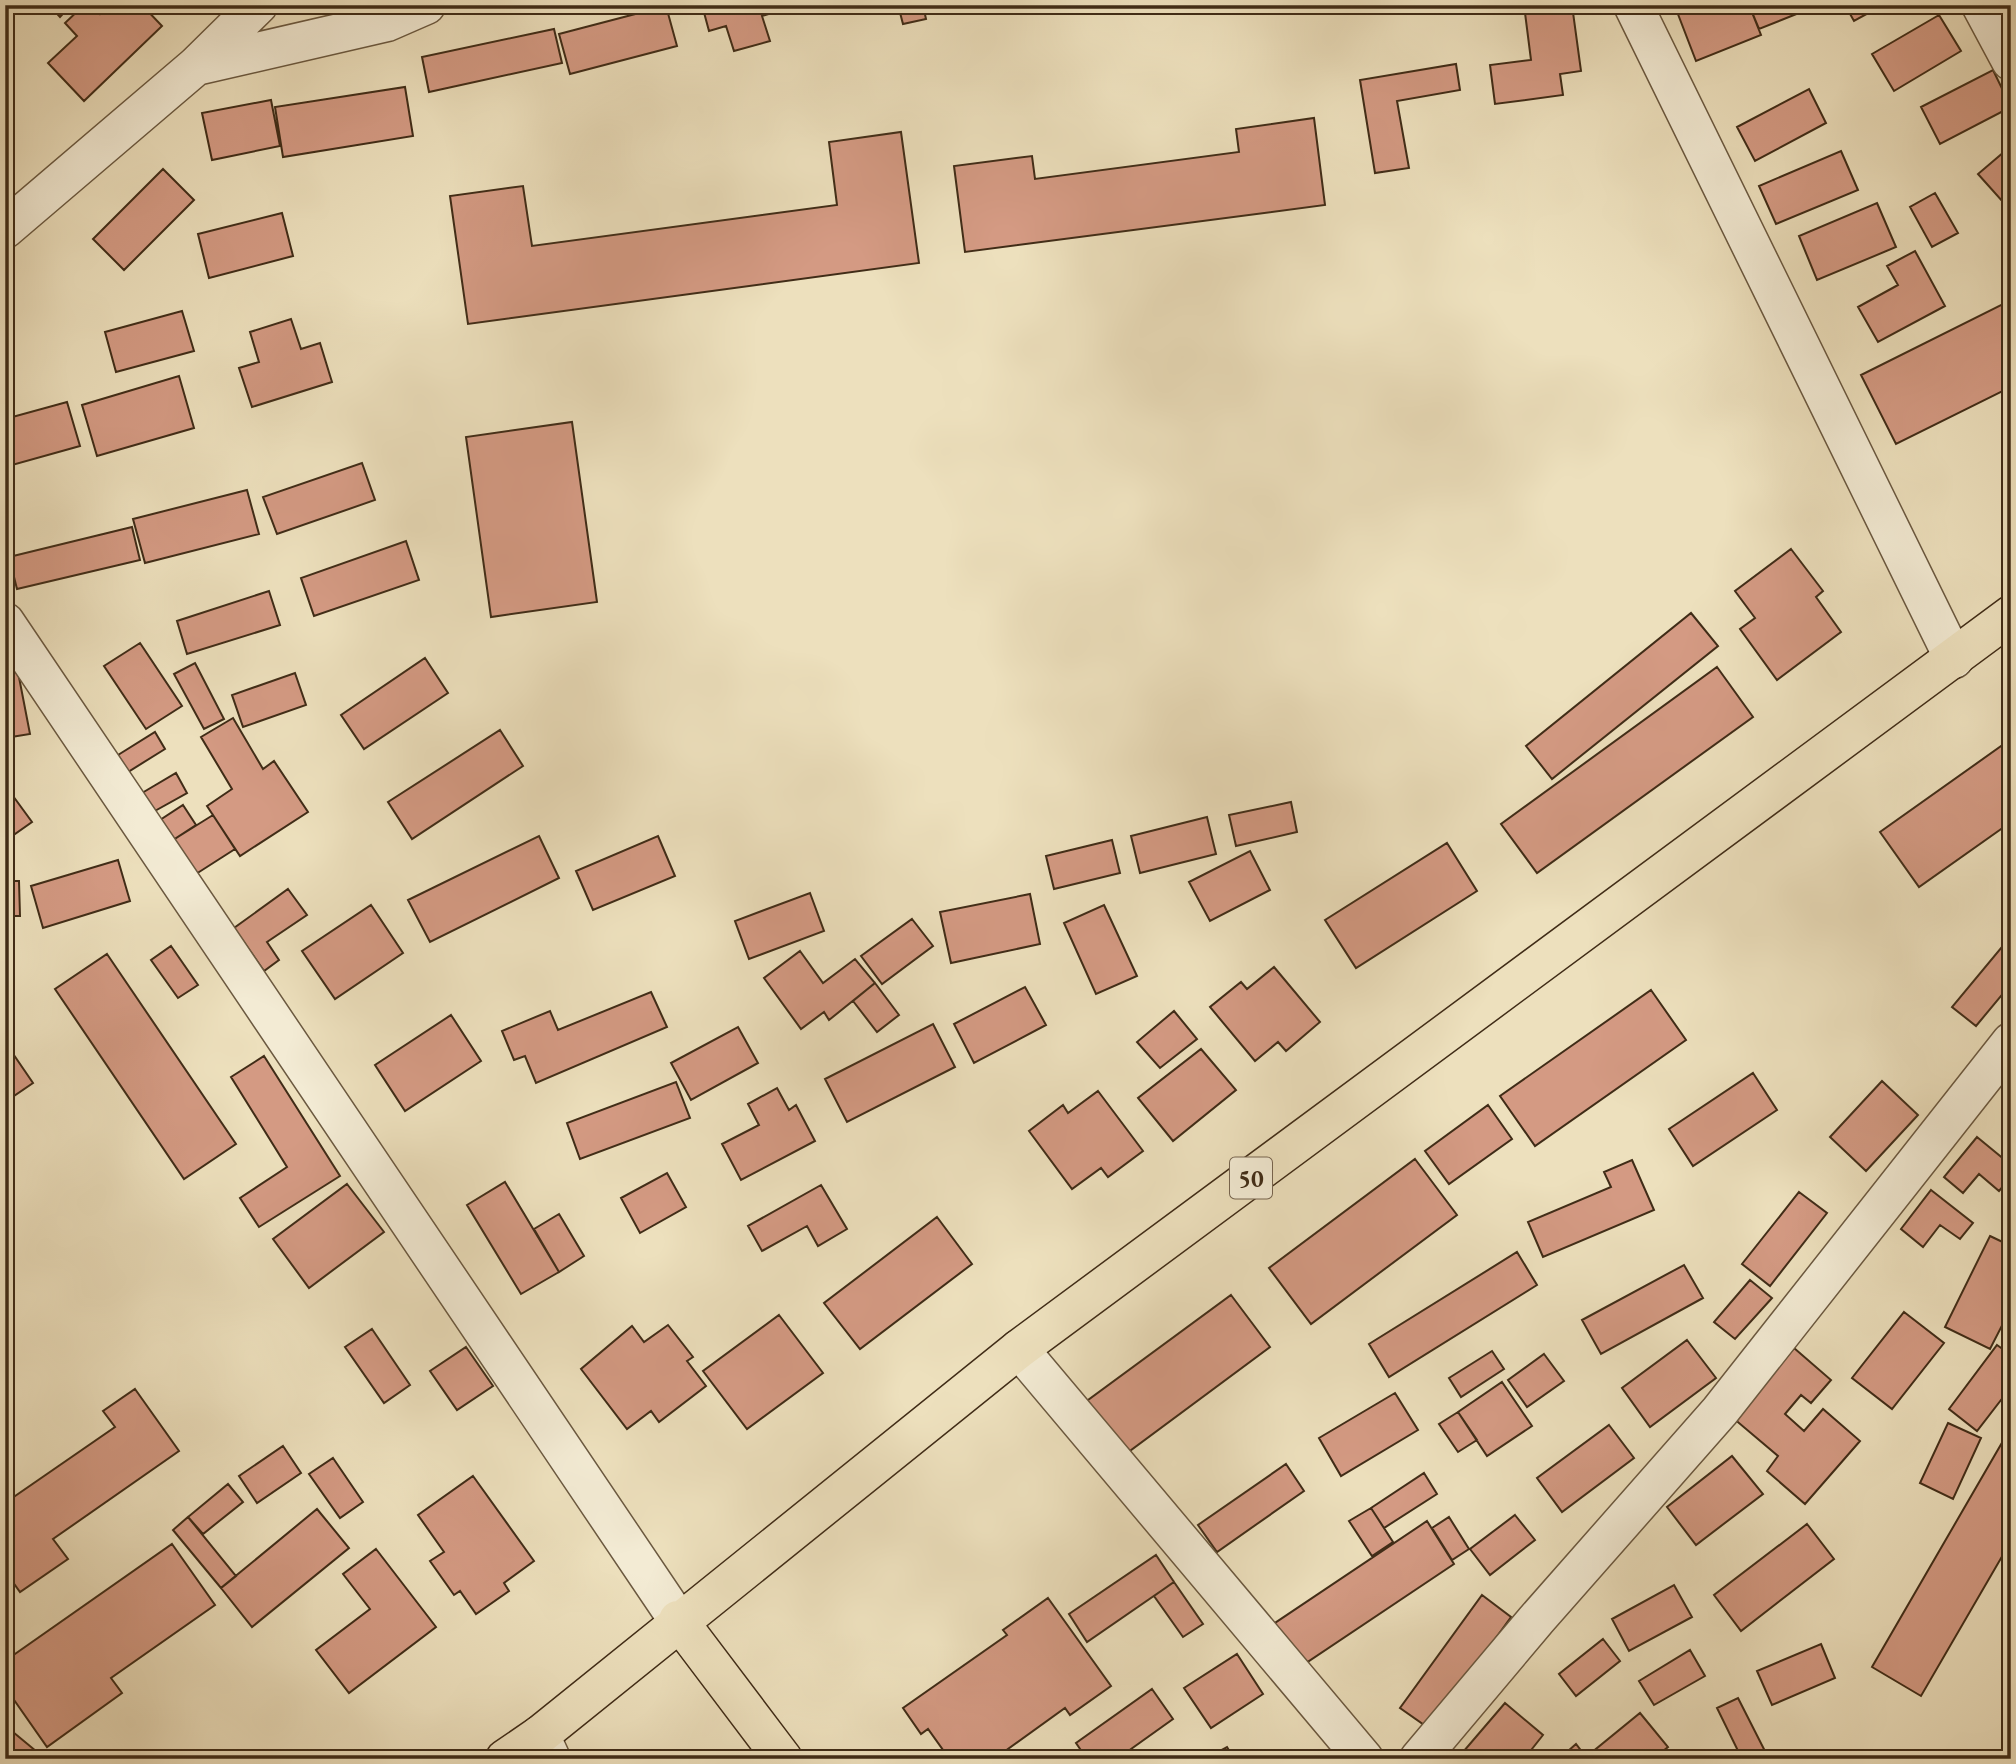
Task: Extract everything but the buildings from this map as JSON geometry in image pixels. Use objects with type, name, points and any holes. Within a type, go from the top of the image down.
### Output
[{"type":"main road","name":"50","points":[[505,1759],[545,1747],[678,1620],[1019,1349],[2011,615]]},
{"type":"main road","points":[[678,1620],[783,1759]]},
{"type":"street","points":[[5,229],[196,66],[258,5]]},
{"type":"street","points":[[196,66],[387,22],[426,5]]},
{"type":"street","points":[[1633,5],[1954,659]]},
{"type":"street","points":[[1981,5],[2011,61]]},
{"type":"street","points":[[5,622],[678,1620]]},
{"type":"street","points":[[1419,1759],[1536,1620],[1720,1411],[2011,1042]]},
{"type":"street","points":[[1019,1349],[1364,1759]]}]
